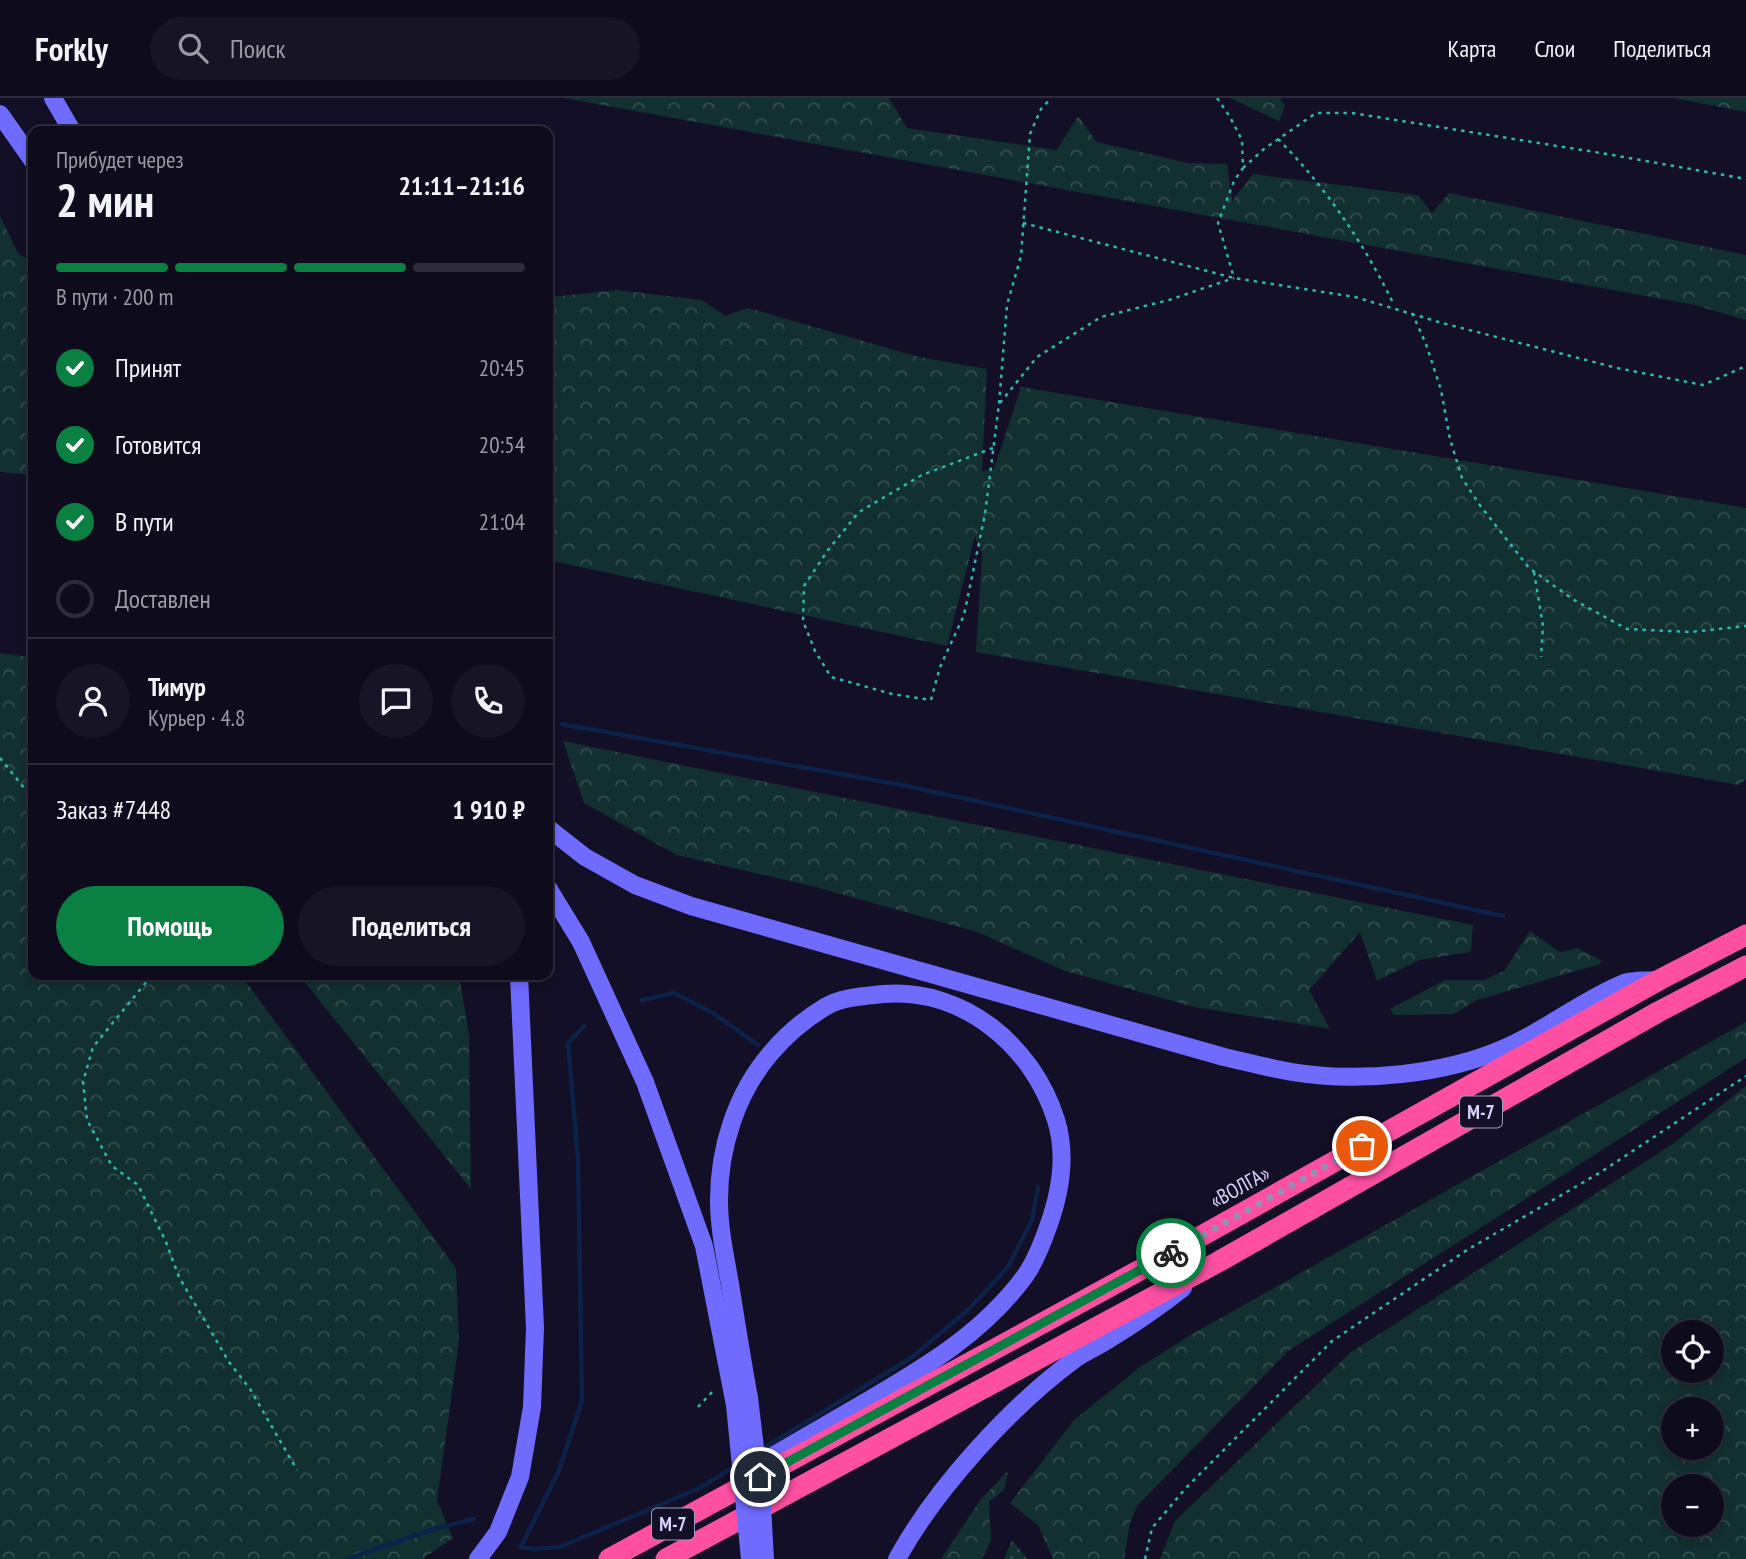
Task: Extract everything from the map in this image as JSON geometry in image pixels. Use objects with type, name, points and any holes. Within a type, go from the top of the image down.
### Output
[{"type":"highway","name":"«ВОЛГА»","points":[[609,1559],[1162,1258],[1659,979],[1746,935]]},
{"type":"highway","name":"М-7","points":[[666,1559],[1219,1262],[1658,1012],[1746,966]]},
{"type":"main road","points":[[53,98],[69,126]]},
{"type":"main road","points":[[0,114],[28,154]]},
{"type":"main road","points":[[553,832],[584,858],[635,885],[691,906],[1224,1057],[1294,1072],[1385,1076],[1453,1065],[1507,1047],[1626,982],[1659,979]]},
{"type":"main road","points":[[553,896],[581,942],[645,1082],[704,1246],[742,1401],[762,1506],[765,1559]]},
{"type":"main road","points":[[478,1559],[498,1532],[520,1478],[532,1407],[535,1328],[519,980]]},
{"type":"main road","points":[[737,1490],[764,1461],[932,1363],[986,1321],[1026,1275],[1039,1251],[1057,1201],[1062,1171],[1057,1122],[1039,1081],[1010,1043],[982,1018],[942,1001],[902,993],[861,996],[827,1005],[783,1039],[756,1071],[738,1103],[729,1130],[719,1198],[742,1401],[750,1559]]},
{"type":"main road","points":[[897,1559],[947,1485],[993,1433],[1046,1382],[1078,1358],[1157,1308],[1219,1262]]},
{"type":"path","points":[[993,448],[922,475],[859,512],[804,586],[803,621],[815,651],[831,677],[892,694],[932,700],[940,667],[964,615],[985,514],[999,404],[1007,305],[1021,256],[1030,134],[1041,109],[1051,98]]},
{"type":"path","points":[[1217,98],[1242,140],[1243,168]]},
{"type":"path","points":[[1234,278],[1218,223],[1234,181],[1243,168],[1278,139],[1316,113],[1352,113],[1619,156],[1746,180]]},
{"type":"path","points":[[1278,139],[1294,154],[1326,195],[1376,266],[1394,307]]},
{"type":"path","points":[[1023,223],[1234,278],[1355,297],[1442,323],[1617,368],[1703,385],[1746,366]]},
{"type":"path","points":[[999,404],[1037,357],[1101,317],[1169,300],[1234,278]]},
{"type":"path","points":[[1412,313],[1426,344],[1441,390],[1450,439],[1462,478],[1534,572],[1574,600],[1627,629],[1691,632],[1746,626]]},
{"type":"path","points":[[1534,572],[1543,626],[1541,657]]},
{"type":"path","points":[[0,758],[28,793]]},
{"type":"path","points":[[148,980],[93,1047],[82,1083],[87,1121],[112,1166],[138,1185],[166,1242],[179,1277],[229,1362],[250,1389],[297,1470]]},
{"type":"path","points":[[1145,1559],[1152,1528],[1185,1489],[1332,1341],[1467,1250],[1601,1172],[1746,1076]]},
{"type":"path","points":[[698,1407],[717,1388]]},
{"type":"green space","points":[[564,98],[889,98],[907,128],[1057,150],[1078,116],[1097,142],[1188,163],[1227,164],[1232,201],[1253,174],[1418,195],[1432,213],[1449,193],[1746,255],[1746,320],[1695,305]]},
{"type":"green space","points":[[1230,98],[1280,98],[1285,106],[1279,121]]},
{"type":"green space","points":[[1674,98],[1746,98],[1746,112]]},
{"type":"green space","points":[[0,216],[18,253],[28,260],[28,475],[0,472]]},
{"type":"green space","points":[[617,290],[702,300],[725,316],[748,308],[919,357],[987,369],[982,471],[994,469],[1021,387],[1746,508],[1746,779],[1739,785],[976,652],[982,554],[975,536],[947,646],[553,561],[553,297]]},
{"type":"green space","points":[[0,653],[28,657],[28,980],[245,980],[456,1268],[459,1341],[437,1501],[453,1538],[422,1559],[0,1559]]},
{"type":"green space","points":[[563,741],[1473,925],[1471,952],[1419,960],[1377,981],[1360,932],[1309,990],[1330,1029],[1194,1007],[1065,971],[977,932],[808,885],[677,855],[584,803]]},
{"type":"green space","points":[[1530,931],[1560,952],[1577,948],[1601,960],[1600,964],[1477,1000],[1454,1014],[1394,1015],[1390,1009],[1445,980],[1484,980],[1504,971]]},
{"type":"green space","points":[[303,980],[460,980],[469,1035],[471,1189]]},
{"type":"green space","points":[[1746,1022],[1746,1058],[1288,1351],[1137,1506],[1130,1523],[1124,1559],[1053,1559],[1038,1525],[1010,1503],[1074,1420],[1140,1367],[1194,1333]]},
{"type":"green space","points":[[1746,1086],[1746,1559],[1160,1559],[1175,1521],[1350,1353],[1671,1145]]},
{"type":"green space","points":[[1008,1471],[1004,1490],[989,1502],[991,1541],[982,1559],[941,1559],[981,1499]]},
{"type":"green space","points":[[1012,1540],[1027,1559],[1004,1559]]},
{"type":"waterway","points":[[561,724],[902,785],[1503,916]]},
{"type":"waterway","points":[[642,1000],[674,993],[713,1013],[758,1045]]},
{"type":"waterway","points":[[584,1026],[568,1043],[578,1159],[582,1401],[558,1473],[521,1547],[560,1547],[700,1488],[737,1465]]},
{"type":"waterway","points":[[759,1451],[911,1358],[969,1309],[1008,1267],[1032,1220],[1038,1187]]},
{"type":"waterway","points":[[347,1559],[428,1531],[474,1519]]},
{"type":"way so far","points":[[1171,1253],[1362,1146]]},
{"type":"route","points":[[760,1477],[1171,1253]]}]
